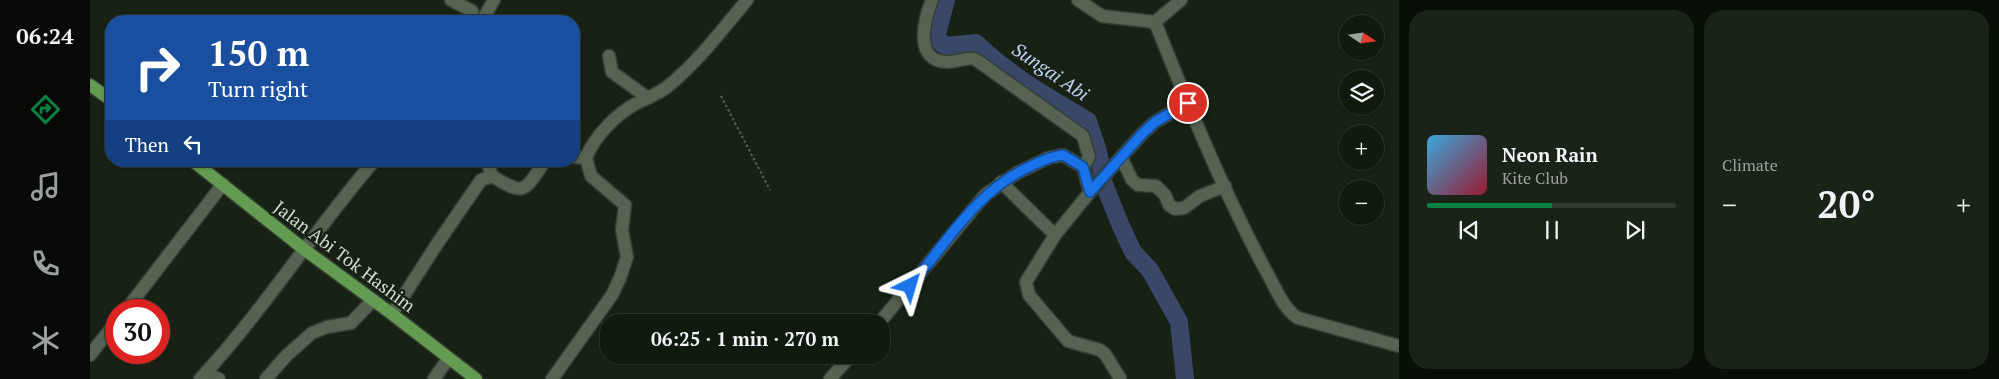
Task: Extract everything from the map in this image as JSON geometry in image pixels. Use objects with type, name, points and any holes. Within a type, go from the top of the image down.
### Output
[{"type":"main road","points":[[90,85],[105,96]]},
{"type":"main road","name":"Jalan Abi Tok Hashim","points":[[201,167],[305,250],[476,379]]},
{"type":"street","points":[[451,0],[474,15]]},
{"type":"street","points":[[482,15],[494,0]]},
{"type":"street","points":[[552,379],[612,295],[627,257],[622,230],[625,204],[591,176],[580,157],[622,113],[665,89],[679,77],[747,0]]},
{"type":"street","points":[[932,0],[923,34],[925,48],[929,54],[934,58],[948,62],[975,59],[1082,136],[1089,157],[1083,167]]},
{"type":"street","points":[[1078,0],[1102,16],[1155,22],[1181,0]]},
{"type":"street","points":[[1155,22],[1200,135],[1256,251],[1292,315],[1321,325],[1398,345]]},
{"type":"street","points":[[610,56],[612,72],[648,98]]},
{"type":"street","points":[[1120,378],[1105,354],[1100,350],[1068,340],[1029,296],[1026,282],[1055,235],[1117,161],[1155,122],[1188,103]]},
{"type":"street","points":[[887,314],[973,208],[1001,182],[1056,156],[1063,155],[1083,167],[1090,192]]},
{"type":"street","points":[[1117,161],[1132,180],[1138,184],[1156,186],[1165,195],[1169,205],[1175,208],[1184,208],[1200,196],[1225,186]]},
{"type":"street","points":[[218,379],[203,376],[305,250],[337,204],[369,167]]},
{"type":"street","points":[[489,167],[492,176],[511,188],[522,189],[541,167]]},
{"type":"street","points":[[392,314],[474,188],[481,180],[492,176]]},
{"type":"street","points":[[1001,182],[1055,235]]},
{"type":"street","points":[[134,299],[223,184]]},
{"type":"street","points":[[266,379],[286,356],[312,333],[327,327],[351,323],[373,300]]},
{"type":"street","points":[[90,355],[105,336]]},
{"type":"street","points":[[434,379],[448,358]]},
{"type":"street","points":[[830,379],[843,364]]},
{"type":"path","points":[[721,96],[770,190]]},
{"type":"waterway","name":"Sungai Abi","points":[[946,0],[936,38],[945,46],[976,43],[1016,76],[1088,121],[1098,151],[1104,184],[1120,224],[1133,252],[1150,270],[1179,322],[1185,379]]},
{"type":"route","points":[[910,286],[973,208],[1001,182],[1041,161],[1063,155],[1083,167],[1090,192],[1155,122],[1188,103]]}]
